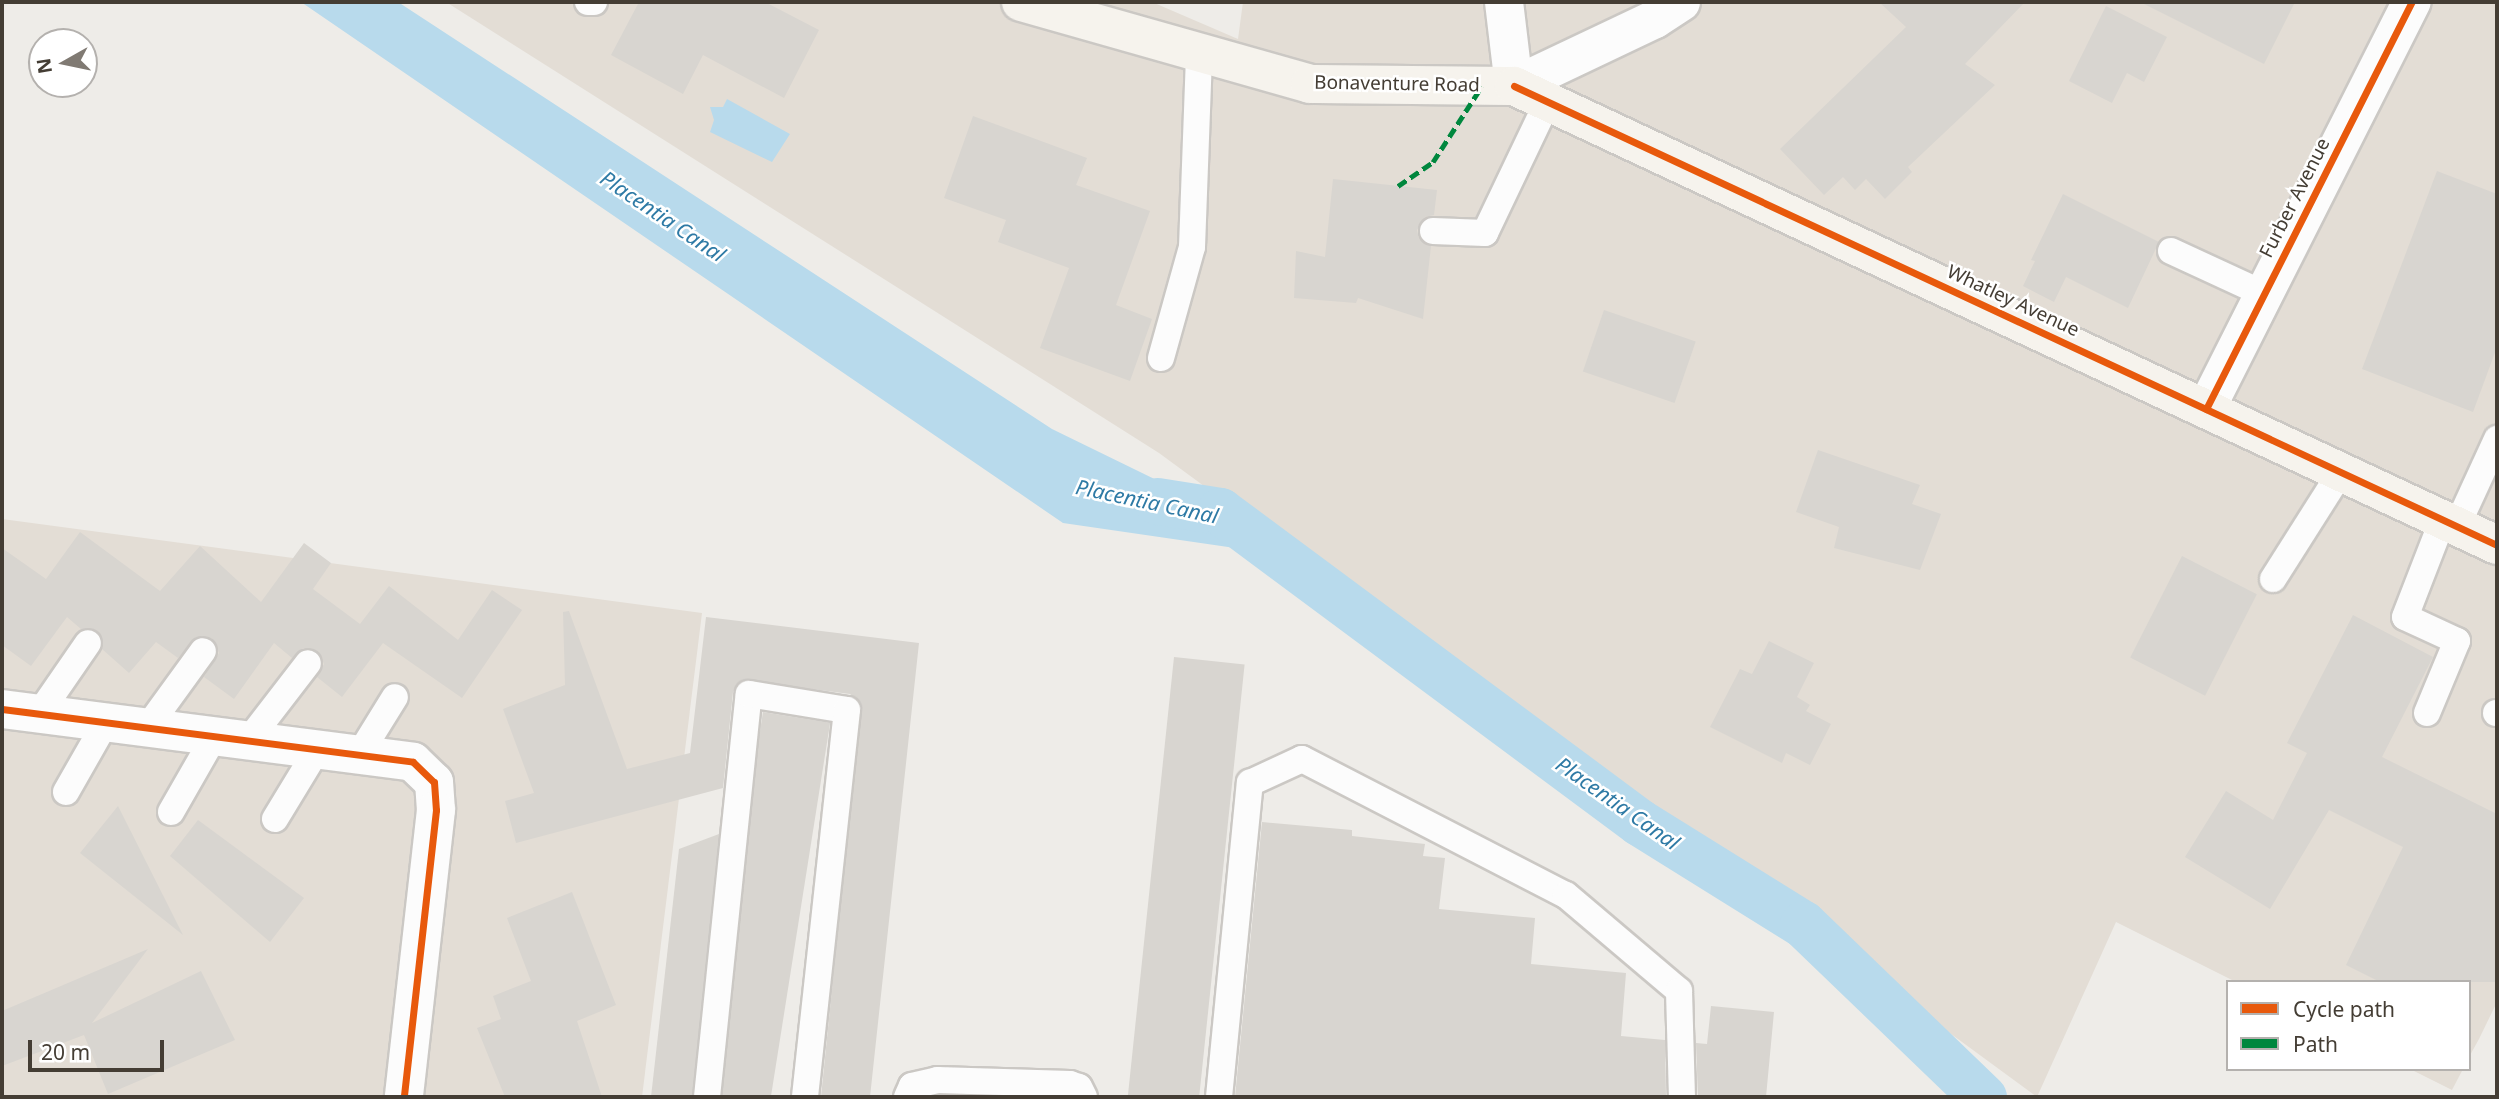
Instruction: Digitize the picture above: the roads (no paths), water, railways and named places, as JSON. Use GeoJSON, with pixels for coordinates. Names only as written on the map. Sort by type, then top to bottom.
{"type":"FeatureCollection","features":[{"type":"Feature","properties":{"kind":"street","name":"Bonaventure Road"},"geometry":{"type":"LineString","coordinates":[[1021,2],[1310,84],[1514,86],[1654,19],[1681,2]]}},
{"type":"Feature","properties":{"kind":"street"},"geometry":{"type":"LineString","coordinates":[[1504,2],[1514,86]]}},
{"type":"Feature","properties":{"kind":"street","name":"Furber Avenue"},"geometry":{"type":"LineString","coordinates":[[2206,409],[2412,2]]}},
{"type":"Feature","properties":{"kind":"street","name":"Whatley Avenue"},"geometry":{"type":"LineString","coordinates":[[1514,86],[2497,545]]}},
{"type":"Feature","properties":{"kind":"street"},"geometry":{"type":"LineString","coordinates":[[2,709],[413,762],[433,782],[436,810],[404,1097]]}},
{"type":"Feature","properties":{"kind":"lane"},"geometry":{"type":"LineString","coordinates":[[587,2],[594,2]]}},
{"type":"Feature","properties":{"kind":"lane"},"geometry":{"type":"LineString","coordinates":[[1161,358],[1192,247],[1199,53]]}},
{"type":"Feature","properties":{"kind":"lane"},"geometry":{"type":"LineString","coordinates":[[1433,231],[1485,233],[1548,102]]}},
{"type":"Feature","properties":{"kind":"lane"},"geometry":{"type":"LineString","coordinates":[[2171,251],[2264,294]]}},
{"type":"Feature","properties":{"kind":"lane"},"geometry":{"type":"LineString","coordinates":[[2427,713],[2456,641],[2405,617],[2450,523],[2497,439]]}},
{"type":"Feature","properties":{"kind":"lane"},"geometry":{"type":"LineString","coordinates":[[2273,579],[2341,472]]}},
{"type":"Feature","properties":{"kind":"lane"},"geometry":{"type":"LineString","coordinates":[[39,714],[88,643]]}},
{"type":"Feature","properties":{"kind":"lane"},"geometry":{"type":"LineString","coordinates":[[147,728],[203,651]]}},
{"type":"Feature","properties":{"kind":"lane"},"geometry":{"type":"LineString","coordinates":[[171,812],[231,739],[308,663]]}},
{"type":"Feature","properties":{"kind":"lane"},"geometry":{"type":"LineString","coordinates":[[707,1097],[749,694],[846,710],[805,1097]]}},
{"type":"Feature","properties":{"kind":"lane"},"geometry":{"type":"LineString","coordinates":[[359,755],[395,697]]}},
{"type":"Feature","properties":{"kind":"lane"},"geometry":{"type":"LineString","coordinates":[[66,792],[106,722]]}},
{"type":"Feature","properties":{"kind":"lane"},"geometry":{"type":"LineString","coordinates":[[275,819],[317,750]]}},
{"type":"Feature","properties":{"kind":"lane"},"geometry":{"type":"LineString","coordinates":[[1219,1097],[1250,783],[1302,759],[1566,895],[1679,991],[1682,1097]]}},
{"type":"Feature","properties":{"kind":"lane"},"geometry":{"type":"LineString","coordinates":[[907,1097],[912,1086],[937,1080],[1070,1084],[1079,1087],[1084,1097]]}},
{"type":"Feature","properties":{"kind":"water"},"geometry":{"type":"Polygon","coordinates":[[[301,2],[398,2],[1052,429],[1220,511],[1639,822],[1235,548],[1063,523],[301,2]]]}},
{"type":"Feature","properties":{"kind":"water"},"geometry":{"type":"Polygon","coordinates":[[[727,99],[790,134],[772,162],[710,132],[714,120],[710,107],[723,107],[727,99]]]}},
{"type":"Feature","properties":{"kind":"waterway","name":"Placentia Canal"},"geometry":{"type":"LineString","coordinates":[[1157,501],[1220,511],[1639,822],[1803,924],[1983,1097]]}}]}
